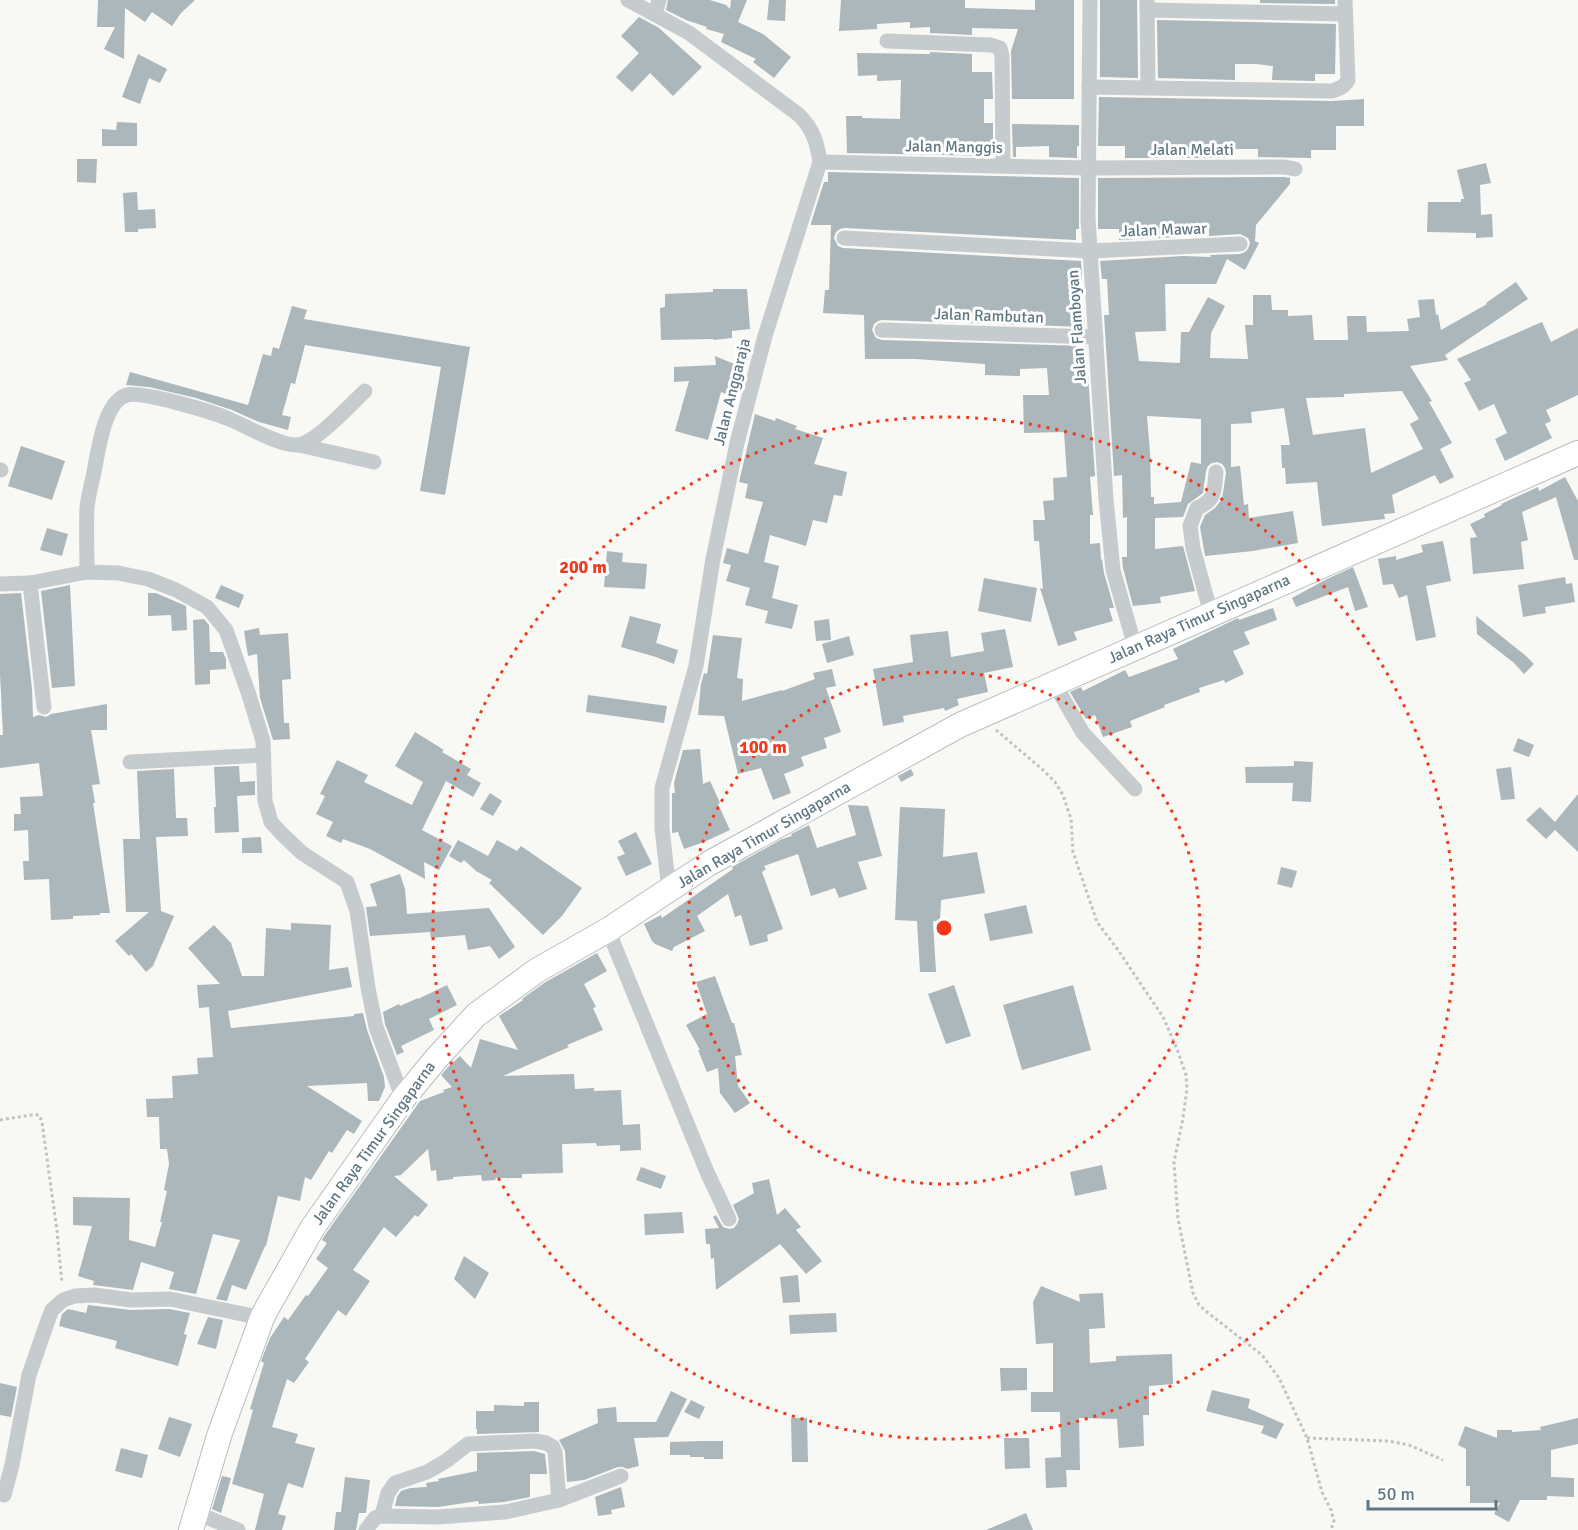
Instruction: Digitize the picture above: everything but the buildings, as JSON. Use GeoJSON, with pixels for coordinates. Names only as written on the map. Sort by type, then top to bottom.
{"type":"FeatureCollection","features":[{"type":"Feature","properties":{"kind":"main road","name":"Jalan Raya Timur Singaparna"},"geometry":{"type":"LineString","coordinates":[[194,1521],[220,1433],[262,1318],[313,1227],[403,1099],[477,1015],[536,971],[608,930],[708,864],[960,725],[1578,453]]}},
{"type":"Feature","properties":{"kind":"street","name":"Jalan Anggaraja"},"geometry":{"type":"LineString","coordinates":[[628,0],[657,7],[799,115],[813,132],[818,146],[819,162],[765,336],[737,443],[713,559],[696,666],[662,788],[662,828],[669,891]]}},
{"type":"Feature","properties":{"kind":"street","name":"Jalan Flamboyan"},"geometry":{"type":"LineString","coordinates":[[1090,0],[1089,251],[1106,499],[1113,570],[1135,647]]}},
{"type":"Feature","properties":{"kind":"street"},"geometry":{"type":"LineString","coordinates":[[1089,87],[1332,91],[1346,84],[1348,80],[1345,7],[1147,5],[1148,87]]}},
{"type":"Feature","properties":{"kind":"street"},"geometry":{"type":"LineString","coordinates":[[887,41],[991,45],[1000,48],[1003,166]]}},
{"type":"Feature","properties":{"kind":"street","name":"Jalan Manggis"},"geometry":{"type":"LineString","coordinates":[[819,162],[1088,168]]}},
{"type":"Feature","properties":{"kind":"street","name":"Jalan Melati"},"geometry":{"type":"LineString","coordinates":[[1088,168],[1285,167],[1294,169]]}},
{"type":"Feature","properties":{"kind":"street","name":"Jalan Mawar"},"geometry":{"type":"LineString","coordinates":[[844,238],[1089,251],[1240,244]]}},
{"type":"Feature","properties":{"kind":"street","name":"Jalan Rambutan"},"geometry":{"type":"LineString","coordinates":[[882,330],[1096,337]]}},
{"type":"Feature","properties":{"kind":"street"},"geometry":{"type":"LineString","coordinates":[[299,445],[320,434],[365,391]]}},
{"type":"Feature","properties":{"kind":"street"},"geometry":{"type":"LineString","coordinates":[[87,572],[87,507],[102,431],[115,404],[128,395],[151,396],[227,418],[281,442],[374,462]]}},
{"type":"Feature","properties":{"kind":"street"},"geometry":{"type":"LineString","coordinates":[[1211,614],[1192,548],[1190,526],[1197,508],[1208,503],[1214,494],[1216,472]]}},
{"type":"Feature","properties":{"kind":"street"},"geometry":{"type":"LineString","coordinates":[[0,584],[30,583],[87,572],[118,573],[147,579],[176,590],[207,608],[226,630],[263,741],[265,801],[272,822],[303,853],[347,882],[357,911],[376,1027],[403,1099]]}},
{"type":"Feature","properties":{"kind":"street"},"geometry":{"type":"LineString","coordinates":[[30,583],[44,706]]}},
{"type":"Feature","properties":{"kind":"street"},"geometry":{"type":"LineString","coordinates":[[1054,683],[1083,733],[1135,789]]}},
{"type":"Feature","properties":{"kind":"street"},"geometry":{"type":"LineString","coordinates":[[130,762],[264,755]]}},
{"type":"Feature","properties":{"kind":"street"},"geometry":{"type":"LineString","coordinates":[[608,930],[707,1172],[729,1219]]}},
{"type":"Feature","properties":{"kind":"street"},"geometry":{"type":"LineString","coordinates":[[4,1495],[29,1375],[52,1311],[63,1300],[75,1296],[94,1295],[131,1300],[170,1299],[262,1318]]}},
{"type":"Feature","properties":{"kind":"street"},"geometry":{"type":"LineString","coordinates":[[382,1515],[388,1492],[394,1483],[427,1472],[468,1444],[535,1441],[546,1443],[555,1452],[559,1500]]}},
{"type":"Feature","properties":{"kind":"street"},"geometry":{"type":"LineString","coordinates":[[366,1530],[375,1518],[382,1515],[438,1516],[505,1512],[559,1500],[621,1476]]}},
{"type":"Feature","properties":{"kind":"street"},"geometry":{"type":"LineString","coordinates":[[194,1521],[238,1530]]}},
{"type":"Feature","properties":{"kind":"path"},"geometry":{"type":"LineString","coordinates":[[980,716],[1055,782],[1063,795],[1071,819],[1073,852],[1097,921],[1163,1017],[1177,1049],[1186,1075],[1187,1089],[1174,1173],[1178,1220],[1193,1293],[1199,1305],[1262,1355],[1279,1378],[1307,1438],[1322,1492],[1334,1521],[1331,1530]]}},
{"type":"Feature","properties":{"kind":"path"},"geometry":{"type":"LineString","coordinates":[[0,1120],[32,1115],[39,1116],[42,1122],[57,1231],[63,1300]]}},
{"type":"Feature","properties":{"kind":"path"},"geometry":{"type":"LineString","coordinates":[[1307,1438],[1388,1441],[1409,1445],[1443,1460]]}}]}
